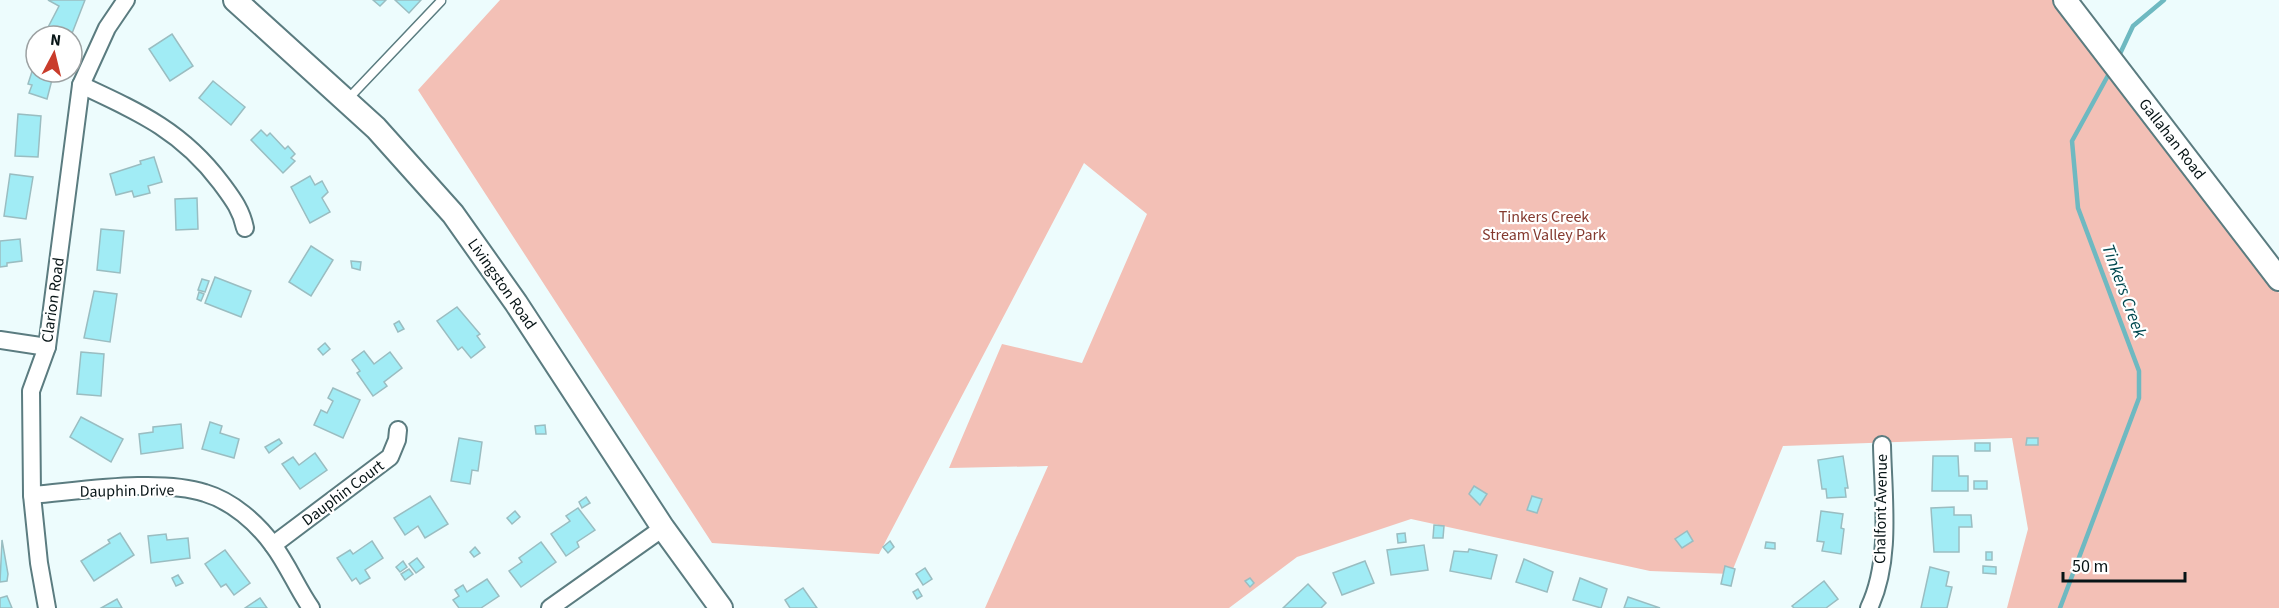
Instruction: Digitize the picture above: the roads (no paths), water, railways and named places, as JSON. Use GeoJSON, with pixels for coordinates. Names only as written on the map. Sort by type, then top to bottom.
{"type":"FeatureCollection","features":[{"type":"Feature","properties":{"kind":"main road","name":"Livingston Road"},"geometry":{"type":"LineString","coordinates":[[236,0],[346,100],[453,214],[516,303],[663,528],[721,608]]}},
{"type":"Feature","properties":{"kind":"main road","name":"Gallahan Road"},"geometry":{"type":"LineString","coordinates":[[2065,0],[2279,279]]}},
{"type":"Feature","properties":{"kind":"street","name":"Clarion Road"},"geometry":{"type":"LineString","coordinates":[[47,608],[39,563],[32,495],[31,391],[48,347],[81,86],[107,28],[126,0]]}},
{"type":"Feature","properties":{"kind":"street"},"geometry":{"type":"LineString","coordinates":[[81,86],[141,113],[183,140],[214,173],[235,201],[241,211],[245,228]]}},
{"type":"Feature","properties":{"kind":"street"},"geometry":{"type":"LineString","coordinates":[[0,340],[48,347]]}},
{"type":"Feature","properties":{"kind":"street","name":"Dauphin Court"},"geometry":{"type":"LineString","coordinates":[[273,545],[390,456],[397,440],[398,430]]}},
{"type":"Feature","properties":{"kind":"street","name":"Chalfont Avenue"},"geometry":{"type":"LineString","coordinates":[[1869,608],[1875,596],[1881,568],[1882,445]]}},
{"type":"Feature","properties":{"kind":"street","name":"Dauphin Drive"},"geometry":{"type":"LineString","coordinates":[[32,495],[154,487],[204,492],[239,511],[273,545],[310,608]]}},
{"type":"Feature","properties":{"kind":"street"},"geometry":{"type":"LineString","coordinates":[[550,608],[663,528]]}},
{"type":"Feature","properties":{"kind":"lane"},"geometry":{"type":"LineString","coordinates":[[346,100],[441,1]]}},
{"type":"Feature","properties":{"kind":"waterway","name":"Tinkers Creek"},"geometry":{"type":"LineString","coordinates":[[2118,58],[2133,26],[2164,0]]}},
{"type":"Feature","properties":{"kind":"waterway","name":"Tinkers Creek"},"geometry":{"type":"LineString","coordinates":[[2060,608],[2139,398],[2139,371],[2078,208],[2072,141],[2111,70]]}},
{"type":"Feature","properties":{"kind":"park label","name":"Tinkers Creek Stream Valley Park"},"geometry":{"type":"Point","coordinates":[1544,226]}}]}
